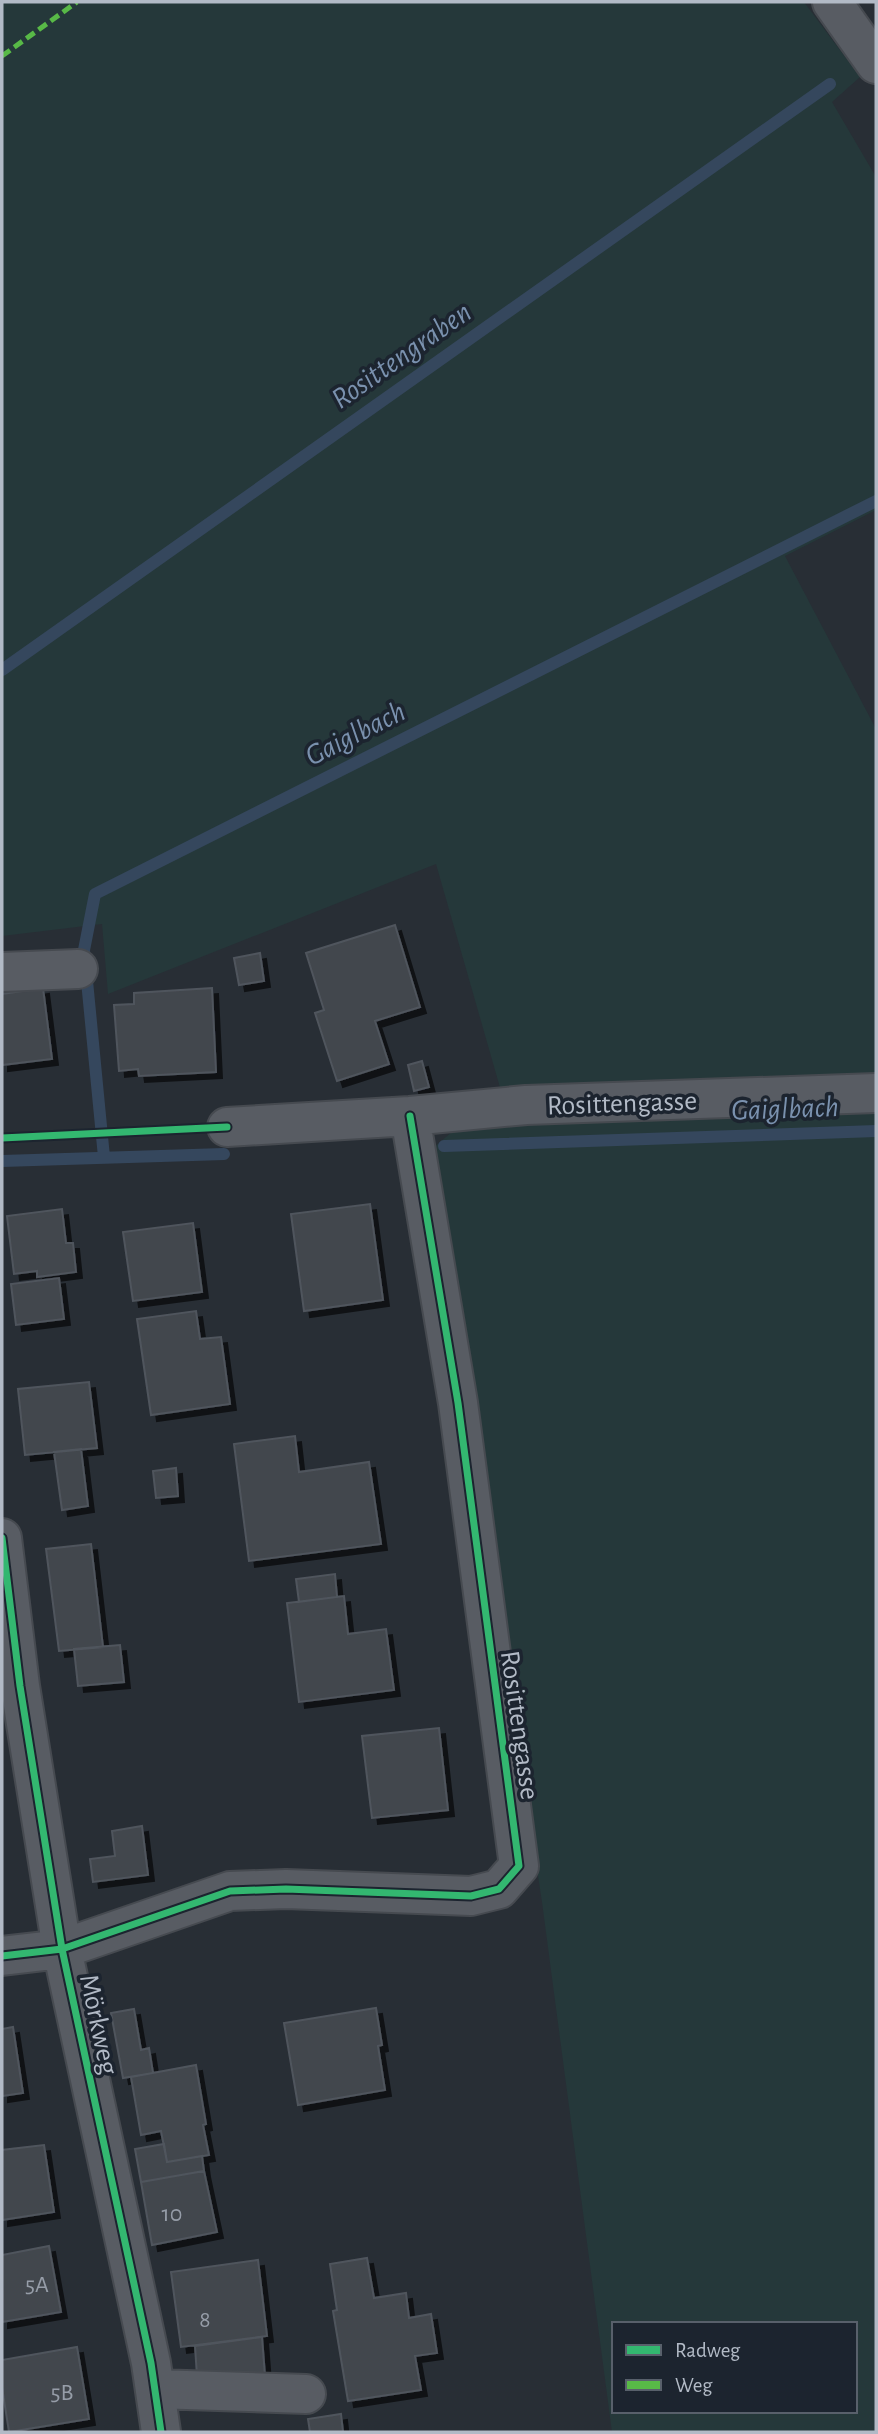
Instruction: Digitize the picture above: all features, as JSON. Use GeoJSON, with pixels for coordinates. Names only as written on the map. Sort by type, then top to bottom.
{"type":"FeatureCollection","features":[{"type":"Feature","properties":{"kind":"street"},"geometry":{"type":"LineString","coordinates":[[832,2],[876,64]]}},
{"type":"Feature","properties":{"kind":"street"},"geometry":{"type":"LineString","coordinates":[[2,972],[78,969]]}},
{"type":"Feature","properties":{"kind":"street","name":"Rosittengasse"},"geometry":{"type":"LineString","coordinates":[[227,1128],[526,1105],[876,1093]]}},
{"type":"Feature","properties":{"kind":"street","name":"Rosittengasse"},"geometry":{"type":"LineString","coordinates":[[2,1956],[62,1949],[230,1891],[286,1889],[471,1896],[499,1889],[519,1866],[458,1403],[410,1116]]}},
{"type":"Feature","properties":{"kind":"street","name":"Mörkweg"},"geometry":{"type":"LineString","coordinates":[[2,1538],[20,1686],[62,1949],[151,2364],[161,2432]]}},
{"type":"Feature","properties":{"kind":"street"},"geometry":{"type":"LineString","coordinates":[[155,2389],[306,2394]]}},
{"type":"Feature","properties":{"kind":"shaded area"},"geometry":{"type":"Polygon","coordinates":[[[2,2],[804,2],[860,77],[832,102],[876,177],[876,510],[785,556],[876,729],[876,2432],[612,2432],[542,1902],[428,1152],[501,1091],[436,864],[108,994],[102,924],[2,936],[2,2]]]}},
{"type":"Feature","properties":{"kind":"building"},"geometry":{"type":"Polygon","coordinates":[[[395,925],[420,1007],[375,1021],[389,1064],[337,1081],[315,1013],[324,1010],[306,953],[395,925]]]}},
{"type":"Feature","properties":{"kind":"building"},"geometry":{"type":"Polygon","coordinates":[[[260,953],[264,981],[239,985],[234,958],[260,953]]]}},
{"type":"Feature","properties":{"kind":"building"},"geometry":{"type":"Polygon","coordinates":[[[43,988],[52,1059],[2,1065],[2,994],[43,988]]]}},
{"type":"Feature","properties":{"kind":"building"},"geometry":{"type":"Polygon","coordinates":[[[212,988],[216,1072],[139,1076],[138,1069],[119,1071],[114,1005],[134,1004],[134,993],[212,988]]]}},
{"type":"Feature","properties":{"kind":"building"},"geometry":{"type":"Polygon","coordinates":[[[422,1061],[429,1087],[414,1091],[408,1065],[422,1061]]]}},
{"type":"Feature","properties":{"kind":"building"},"geometry":{"type":"Polygon","coordinates":[[[370,1204],[383,1300],[304,1311],[291,1214],[370,1204]]]}},
{"type":"Feature","properties":{"kind":"building"},"geometry":{"type":"Polygon","coordinates":[[[62,1209],[66,1243],[73,1243],[76,1272],[37,1277],[37,1271],[14,1274],[7,1216],[62,1209]]]}},
{"type":"Feature","properties":{"kind":"building"},"geometry":{"type":"Polygon","coordinates":[[[193,1223],[202,1292],[133,1301],[123,1232],[193,1223]]]}},
{"type":"Feature","properties":{"kind":"building"},"geometry":{"type":"Polygon","coordinates":[[[59,1278],[64,1319],[16,1325],[11,1284],[59,1278]]]}},
{"type":"Feature","properties":{"kind":"building"},"geometry":{"type":"Polygon","coordinates":[[[196,1311],[200,1339],[221,1337],[230,1404],[151,1415],[137,1319],[196,1311]]]}},
{"type":"Feature","properties":{"kind":"building"},"geometry":{"type":"Polygon","coordinates":[[[89,1382],[97,1448],[25,1455],[18,1389],[89,1382]]]}},
{"type":"Feature","properties":{"kind":"building"},"geometry":{"type":"Polygon","coordinates":[[[295,1436],[299,1472],[369,1462],[381,1544],[249,1561],[234,1444],[295,1436]]]}},
{"type":"Feature","properties":{"kind":"building"},"geometry":{"type":"Polygon","coordinates":[[[81,1449],[88,1506],[62,1510],[54,1452],[81,1449]]]}},
{"type":"Feature","properties":{"kind":"building"},"geometry":{"type":"Polygon","coordinates":[[[176,1468],[178,1496],[156,1498],[153,1471],[176,1468]]]}},
{"type":"Feature","properties":{"kind":"building"},"geometry":{"type":"Polygon","coordinates":[[[91,1544],[103,1647],[59,1651],[46,1549],[91,1544]]]}},
{"type":"Feature","properties":{"kind":"building"},"geometry":{"type":"Polygon","coordinates":[[[335,1574],[337,1597],[299,1602],[296,1579],[335,1574]]]}},
{"type":"Feature","properties":{"kind":"building"},"geometry":{"type":"Polygon","coordinates":[[[344,1596],[348,1634],[386,1629],[394,1690],[299,1702],[287,1603],[344,1596]]]}},
{"type":"Feature","properties":{"kind":"building"},"geometry":{"type":"Polygon","coordinates":[[[120,1645],[124,1682],[78,1686],[74,1649],[120,1645]]]}},
{"type":"Feature","properties":{"kind":"building"},"geometry":{"type":"Polygon","coordinates":[[[439,1728],[448,1810],[372,1818],[362,1736],[439,1728]]]}},
{"type":"Feature","properties":{"kind":"building"},"geometry":{"type":"Polygon","coordinates":[[[142,1826],[148,1875],[93,1882],[90,1859],[115,1856],[112,1831],[142,1826]]]}},
{"type":"Feature","properties":{"kind":"building"},"geometry":{"type":"Polygon","coordinates":[[[376,2008],[382,2045],[378,2046],[385,2090],[298,2105],[284,2023],[376,2008]]]}},
{"type":"Feature","properties":{"kind":"building"},"geometry":{"type":"Polygon","coordinates":[[[134,2009],[141,2050],[149,2048],[153,2073],[123,2078],[111,2013],[134,2009]]]}},
{"type":"Feature","properties":{"kind":"building"},"geometry":{"type":"Polygon","coordinates":[[[13,2027],[23,2093],[2,2096],[2,2029],[13,2027]]]}},
{"type":"Feature","properties":{"kind":"building"},"geometry":{"type":"Polygon","coordinates":[[[196,2065],[209,2155],[167,2162],[161,2131],[141,2135],[131,2077],[196,2065]]]}},
{"type":"Feature","properties":{"kind":"building"},"geometry":{"type":"Polygon","coordinates":[[[164,2144],[167,2162],[202,2156],[204,2171],[141,2182],[135,2149],[164,2144]]]}},
{"type":"Feature","properties":{"kind":"building"},"geometry":{"type":"Polygon","coordinates":[[[44,2145],[54,2212],[2,2220],[2,2150],[44,2145]]]}},
{"type":"Feature","properties":{"kind":"building"},"geometry":{"type":"Polygon","coordinates":[[[204,2171],[217,2232],[152,2245],[141,2182],[204,2171]]]}},
{"type":"Feature","properties":{"kind":"building"},"geometry":{"type":"Polygon","coordinates":[[[49,2246],[61,2312],[2,2322],[2,2255],[49,2246]]]}},
{"type":"Feature","properties":{"kind":"building"},"geometry":{"type":"Polygon","coordinates":[[[367,2258],[374,2298],[406,2293],[409,2318],[431,2314],[437,2353],[415,2356],[421,2390],[348,2401],[333,2311],[337,2310],[330,2264],[367,2258]]]}},
{"type":"Feature","properties":{"kind":"building"},"geometry":{"type":"Polygon","coordinates":[[[258,2260],[267,2336],[181,2347],[171,2272],[258,2260]]]}},
{"type":"Feature","properties":{"kind":"building"},"geometry":{"type":"Polygon","coordinates":[[[262,2337],[265,2376],[197,2376],[195,2346],[262,2337]]]}},
{"type":"Feature","properties":{"kind":"building"},"geometry":{"type":"Polygon","coordinates":[[[77,2347],[89,2419],[9,2432],[2,2387],[2,2360],[77,2347]]]}},
{"type":"Feature","properties":{"kind":"building"},"geometry":{"type":"Polygon","coordinates":[[[341,2414],[343,2432],[310,2432],[308,2419],[341,2414]]]}},
{"type":"Feature","properties":{"kind":"waterway","name":"Rosittengraben"},"geometry":{"type":"LineString","coordinates":[[2,670],[830,84]]}},
{"type":"Feature","properties":{"kind":"waterway","name":"Gaiglbach"},"geometry":{"type":"LineString","coordinates":[[104,1157],[84,950],[95,894],[876,501]]}},
{"type":"Feature","properties":{"kind":"waterway","name":"Gaiglbach"},"geometry":{"type":"LineString","coordinates":[[444,1146],[876,1131]]}},
{"type":"Feature","properties":{"kind":"waterway","name":"Gaiglbach"},"geometry":{"type":"LineString","coordinates":[[2,1161],[224,1154]]}},
{"type":"Feature","properties":{"kind":"marked path"},"geometry":{"type":"LineString","coordinates":[[2,56],[77,2]]}},
{"type":"Feature","properties":{"kind":"cycle path"},"geometry":{"type":"LineString","coordinates":[[2,1956],[62,1949],[230,1891],[286,1889],[471,1896],[499,1889],[519,1866],[458,1403],[410,1116]]}},
{"type":"Feature","properties":{"kind":"cycle path"},"geometry":{"type":"LineString","coordinates":[[2,1138],[227,1127]]}},
{"type":"Feature","properties":{"kind":"cycle path"},"geometry":{"type":"LineString","coordinates":[[2,1538],[20,1686],[62,1949],[151,2363],[161,2432]]}}]}
